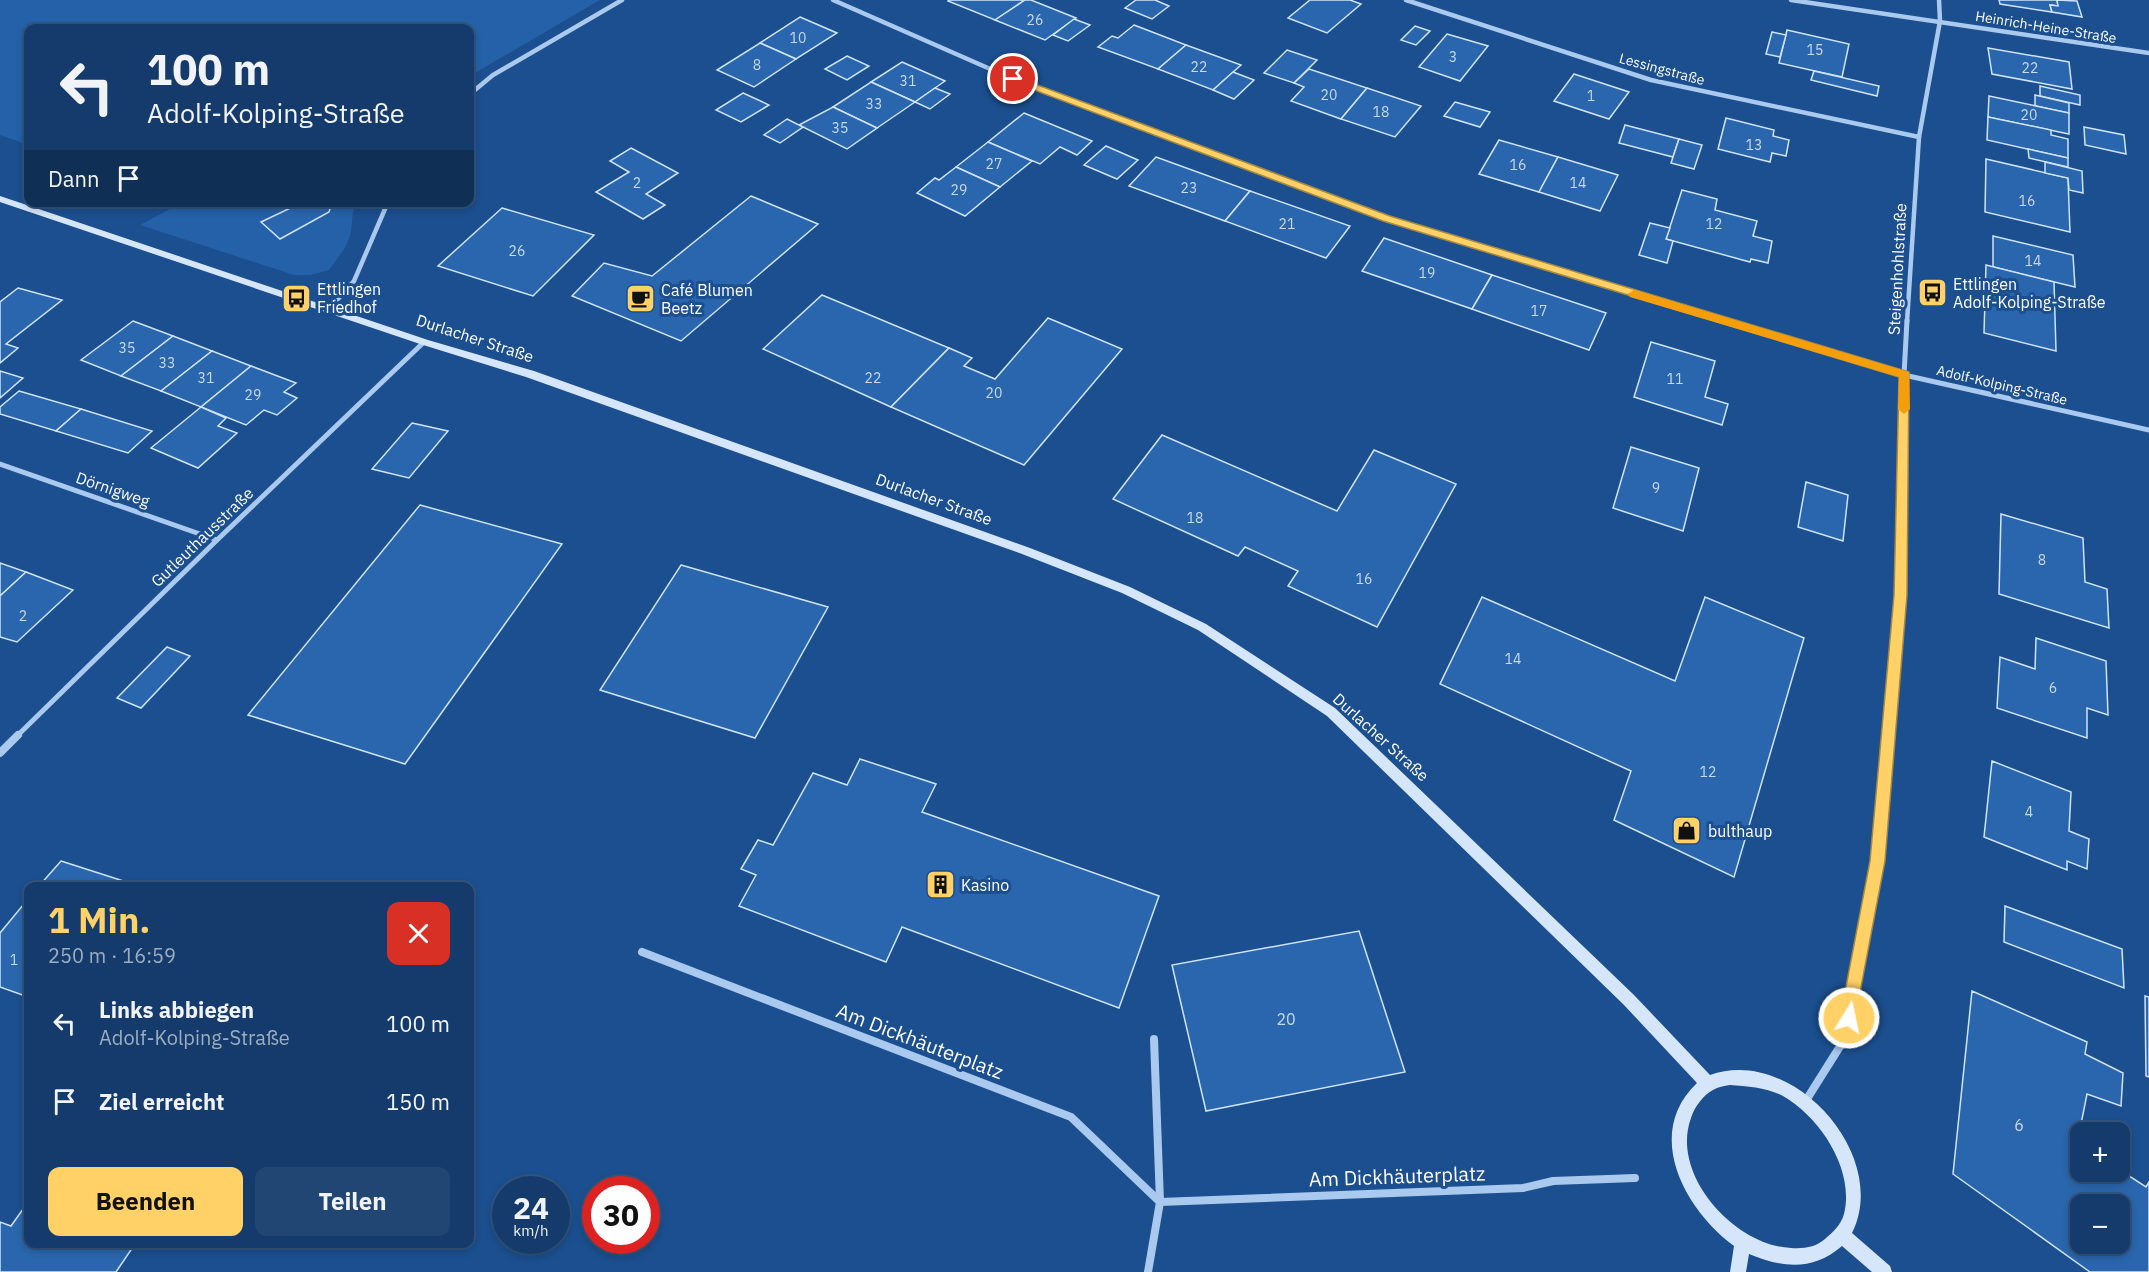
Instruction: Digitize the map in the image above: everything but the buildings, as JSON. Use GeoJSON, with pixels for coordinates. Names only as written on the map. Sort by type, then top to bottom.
{"type":"FeatureCollection","features":[{"type":"Feature","properties":{"kind":"main road","name":"Durlacher Straße"},"geometry":{"type":"LineString","coordinates":[[0,200],[424,342],[530,374],[1026,551],[1126,590],[1202,627],[1331,712],[1629,999],[1708,1084]]}},
{"type":"Feature","properties":{"kind":"main road"},"geometry":{"type":"LineString","coordinates":[[1730,1077],[1754,1078],[1780,1086],[1805,1102],[1828,1126],[1845,1154],[1853,1184],[1853,1212],[1843,1236],[1824,1251],[1799,1257],[1771,1254],[1743,1242],[1718,1222],[1698,1198],[1685,1171],[1679,1144],[1682,1119],[1692,1099],[1708,1084],[1730,1077]]}},
{"type":"Feature","properties":{"kind":"main road"},"geometry":{"type":"LineString","coordinates":[[1843,1236],[1884,1272]]}},
{"type":"Feature","properties":{"kind":"main road"},"geometry":{"type":"LineString","coordinates":[[1738,1272],[1743,1242]]}},
{"type":"Feature","properties":{"kind":"street"},"geometry":{"type":"LineString","coordinates":[[474,91],[493,75],[622,0]]}},
{"type":"Feature","properties":{"kind":"street","name":"Adolf-Kolping-Straße"},"geometry":{"type":"LineString","coordinates":[[833,0],[1013,79],[1386,219],[1905,375],[2149,430]]}},
{"type":"Feature","properties":{"kind":"street","name":"Lessingstraße"},"geometry":{"type":"LineString","coordinates":[[1406,0],[1651,80],[1919,137]]}},
{"type":"Feature","properties":{"kind":"street","name":"Heinrich-Heine-Straße"},"geometry":{"type":"LineString","coordinates":[[1791,0],[2149,53]]}},
{"type":"Feature","properties":{"kind":"street","name":"Steigenhohlstraße"},"geometry":{"type":"LineString","coordinates":[[1805,1102],[1845,1040],[1877,861],[1900,595],[1905,375],[1919,137],[1940,21],[1939,0]]}},
{"type":"Feature","properties":{"kind":"street"},"geometry":{"type":"LineString","coordinates":[[329,309],[354,281],[386,207]]}},
{"type":"Feature","properties":{"kind":"street","name":"Gutleuthausstraße"},"geometry":{"type":"LineString","coordinates":[[0,753],[217,540],[424,342]]}},
{"type":"Feature","properties":{"kind":"street","name":"Dörnigweg"},"geometry":{"type":"LineString","coordinates":[[0,464],[217,540]]}},
{"type":"Feature","properties":{"kind":"street","name":"Am Dickhäuterplatz"},"geometry":{"type":"LineString","coordinates":[[642,952],[1071,1116],[1160,1202],[1523,1188],[1553,1181],[1635,1178]]}},
{"type":"Feature","properties":{"kind":"street"},"geometry":{"type":"LineString","coordinates":[[1148,1272],[1160,1202],[1154,1039]]}},
{"type":"Feature","properties":{"kind":"shaded area"},"geometry":{"type":"Polygon","coordinates":[[[0,0],[600,0],[474,74],[474,24],[24,24],[24,144],[0,135],[0,0]]]}},
{"type":"Feature","properties":{"kind":"shaded area"},"geometry":{"type":"Polygon","coordinates":[[[174,207],[355,207],[351,231],[342,252],[329,270],[311,275],[294,275],[140,225],[174,207]]]}},
{"type":"Feature","properties":{"kind":"slow traffic"},"geometry":{"type":"LineString","coordinates":[[1634,294],[1905,375],[1904,409]]}},
{"type":"Feature","properties":{"kind":"place","name":"Ettlingen Adolf-Kolping-Straße"},"geometry":{"type":"Point","coordinates":[1932,293]}},
{"type":"Feature","properties":{"kind":"place","name":"Ettlingen Friedhof"},"geometry":{"type":"Point","coordinates":[296,298]}},
{"type":"Feature","properties":{"kind":"place","name":"Café Blumen Beetz"},"geometry":{"type":"Point","coordinates":[640,299]}},
{"type":"Feature","properties":{"kind":"place","name":"bulthaup"},"geometry":{"type":"Point","coordinates":[1687,831]}},
{"type":"Feature","properties":{"kind":"place","name":"Kasino"},"geometry":{"type":"Point","coordinates":[940,885]}},
{"type":"Feature","properties":{"kind":"route"},"geometry":{"type":"LineString","coordinates":[[1013,79],[1386,219],[1905,375],[1900,595],[1877,861],[1849,1018]]}}]}
